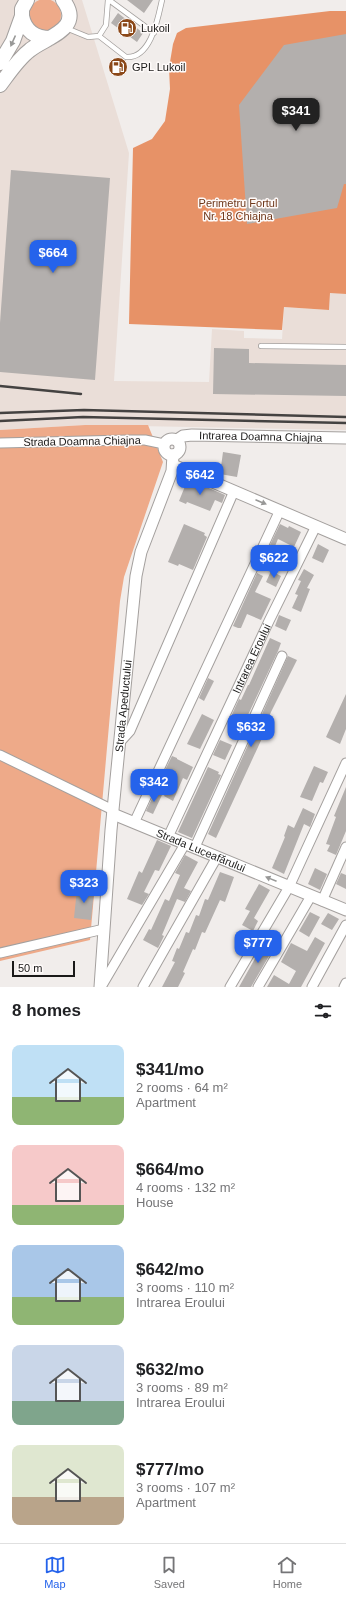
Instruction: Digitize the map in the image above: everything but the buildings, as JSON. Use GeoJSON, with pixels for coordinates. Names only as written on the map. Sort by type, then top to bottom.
{"type":"FeatureCollection","features":[{"type":"Feature","properties":{"kind":"main road"},"geometry":{"type":"LineString","coordinates":[[27,0],[22,9],[22,16],[28,31],[34,36],[50,38]]}},
{"type":"Feature","properties":{"kind":"main road"},"geometry":{"type":"LineString","coordinates":[[0,85],[29,50],[61,32],[65,28],[68,19],[68,3]]}},
{"type":"Feature","properties":{"kind":"main road"},"geometry":{"type":"LineString","coordinates":[[0,63],[14,41],[22,16]]}},
{"type":"Feature","properties":{"kind":"street","name":"Intrarea Doamna Chiajna"},"geometry":{"type":"LineString","coordinates":[[164,444],[170,438],[177,440],[183,436],[192,435],[346,438]]}},
{"type":"Feature","properties":{"kind":"street","name":"Strada Doamna Chiajna"},"geometry":{"type":"LineString","coordinates":[[0,443],[145,440],[164,444]]}},
{"type":"Feature","properties":{"kind":"street","name":"Strada Apeductului"},"geometry":{"type":"LineString","coordinates":[[101,987],[113,812],[138,563],[173,460],[179,450],[180,445],[177,440]]}},
{"type":"Feature","properties":{"kind":"street"},"geometry":{"type":"LineString","coordinates":[[164,444],[164,451],[173,460],[234,491],[346,539]]}},
{"type":"Feature","properties":{"kind":"street"},"geometry":{"type":"LineString","coordinates":[[120,742],[130,731],[234,491]]}},
{"type":"Feature","properties":{"kind":"street"},"geometry":{"type":"LineString","coordinates":[[134,823],[280,510]]}},
{"type":"Feature","properties":{"kind":"street","name":"Intrarea Eroului"},"geometry":{"type":"LineString","coordinates":[[168,837],[269,621],[316,526]]}},
{"type":"Feature","properties":{"kind":"street"},"geometry":{"type":"LineString","coordinates":[[101,987],[190,845],[282,656]]}},
{"type":"Feature","properties":{"kind":"street","name":"Strada Luceafărului"},"geometry":{"type":"LineString","coordinates":[[0,755],[134,823],[346,910]]}},
{"type":"Feature","properties":{"kind":"street"},"geometry":{"type":"LineString","coordinates":[[230,987],[289,887],[346,763]]}},
{"type":"Feature","properties":{"kind":"street"},"geometry":{"type":"LineString","coordinates":[[322,901],[346,847]]}},
{"type":"Feature","properties":{"kind":"street"},"geometry":{"type":"LineString","coordinates":[[143,987],[217,857]]}},
{"type":"Feature","properties":{"kind":"street"},"geometry":{"type":"LineString","coordinates":[[258,987],[311,896]]}},
{"type":"Feature","properties":{"kind":"street"},"geometry":{"type":"LineString","coordinates":[[312,987],[346,925]]}},
{"type":"Feature","properties":{"kind":"street"},"geometry":{"type":"LineString","coordinates":[[0,953],[104,929]]}},
{"type":"Feature","properties":{"kind":"street"},"geometry":{"type":"LineString","coordinates":[[344,987],[346,983]]}},
{"type":"Feature","properties":{"kind":"lane"},"geometry":{"type":"LineString","coordinates":[[108,0],[154,33]]}},
{"type":"Feature","properties":{"kind":"lane"},"geometry":{"type":"LineString","coordinates":[[99,36],[106,25],[108,0]]}},
{"type":"Feature","properties":{"kind":"lane"},"geometry":{"type":"LineString","coordinates":[[65,28],[88,37],[99,36],[126,57],[129,57],[141,52],[154,33],[162,0]]}},
{"type":"Feature","properties":{"kind":"lane"},"geometry":{"type":"LineString","coordinates":[[261,346],[346,347]]}},
{"type":"Feature","properties":{"kind":"shaded area"},"geometry":{"type":"Polygon","coordinates":[[[42,-1],[48,-1],[58,6],[61,15],[60,21],[54,28],[48,31],[42,31],[32,24],[29,18],[29,12],[36,2],[42,-1]]]}},
{"type":"Feature","properties":{"kind":"shaded area"},"geometry":{"type":"Polygon","coordinates":[[[0,0],[82,0],[129,153],[114,381],[209,382],[212,329],[244,331],[244,338],[282,339],[284,307],[329,310],[330,292],[346,294],[346,430],[85,425],[0,430],[0,0]]]}},
{"type":"Feature","properties":{"kind":"shaded area"},"geometry":{"type":"Polygon","coordinates":[[[85,425],[148,425],[163,462],[124,577],[120,601],[90,940],[0,961],[0,430],[85,425]]]}},
{"type":"Feature","properties":{"kind":"green space","name":"Perimetru Fortul Nr. 18 Chiajna"},"geometry":{"type":"Polygon","coordinates":[[[330,11],[346,11],[346,294],[330,293],[329,310],[284,307],[282,330],[129,324],[133,148],[152,139],[165,121],[170,89],[169,68],[173,44],[177,33],[186,28],[330,11]]]}},
{"type":"Feature","properties":{"kind":"railway"},"geometry":{"type":"LineString","coordinates":[[0,386],[81,394]]}},
{"type":"Feature","properties":{"kind":"railway"},"geometry":{"type":"LineString","coordinates":[[0,413],[84,410],[346,417]]}},
{"type":"Feature","properties":{"kind":"railway"},"geometry":{"type":"LineString","coordinates":[[0,421],[83,417],[346,423]]}},
{"type":"Feature","properties":{"kind":"place","name":"Lukoil"},"geometry":{"type":"Point","coordinates":[127,28]}},
{"type":"Feature","properties":{"kind":"place","name":"GPL Lukoil"},"geometry":{"type":"Point","coordinates":[118,67]}}]}
